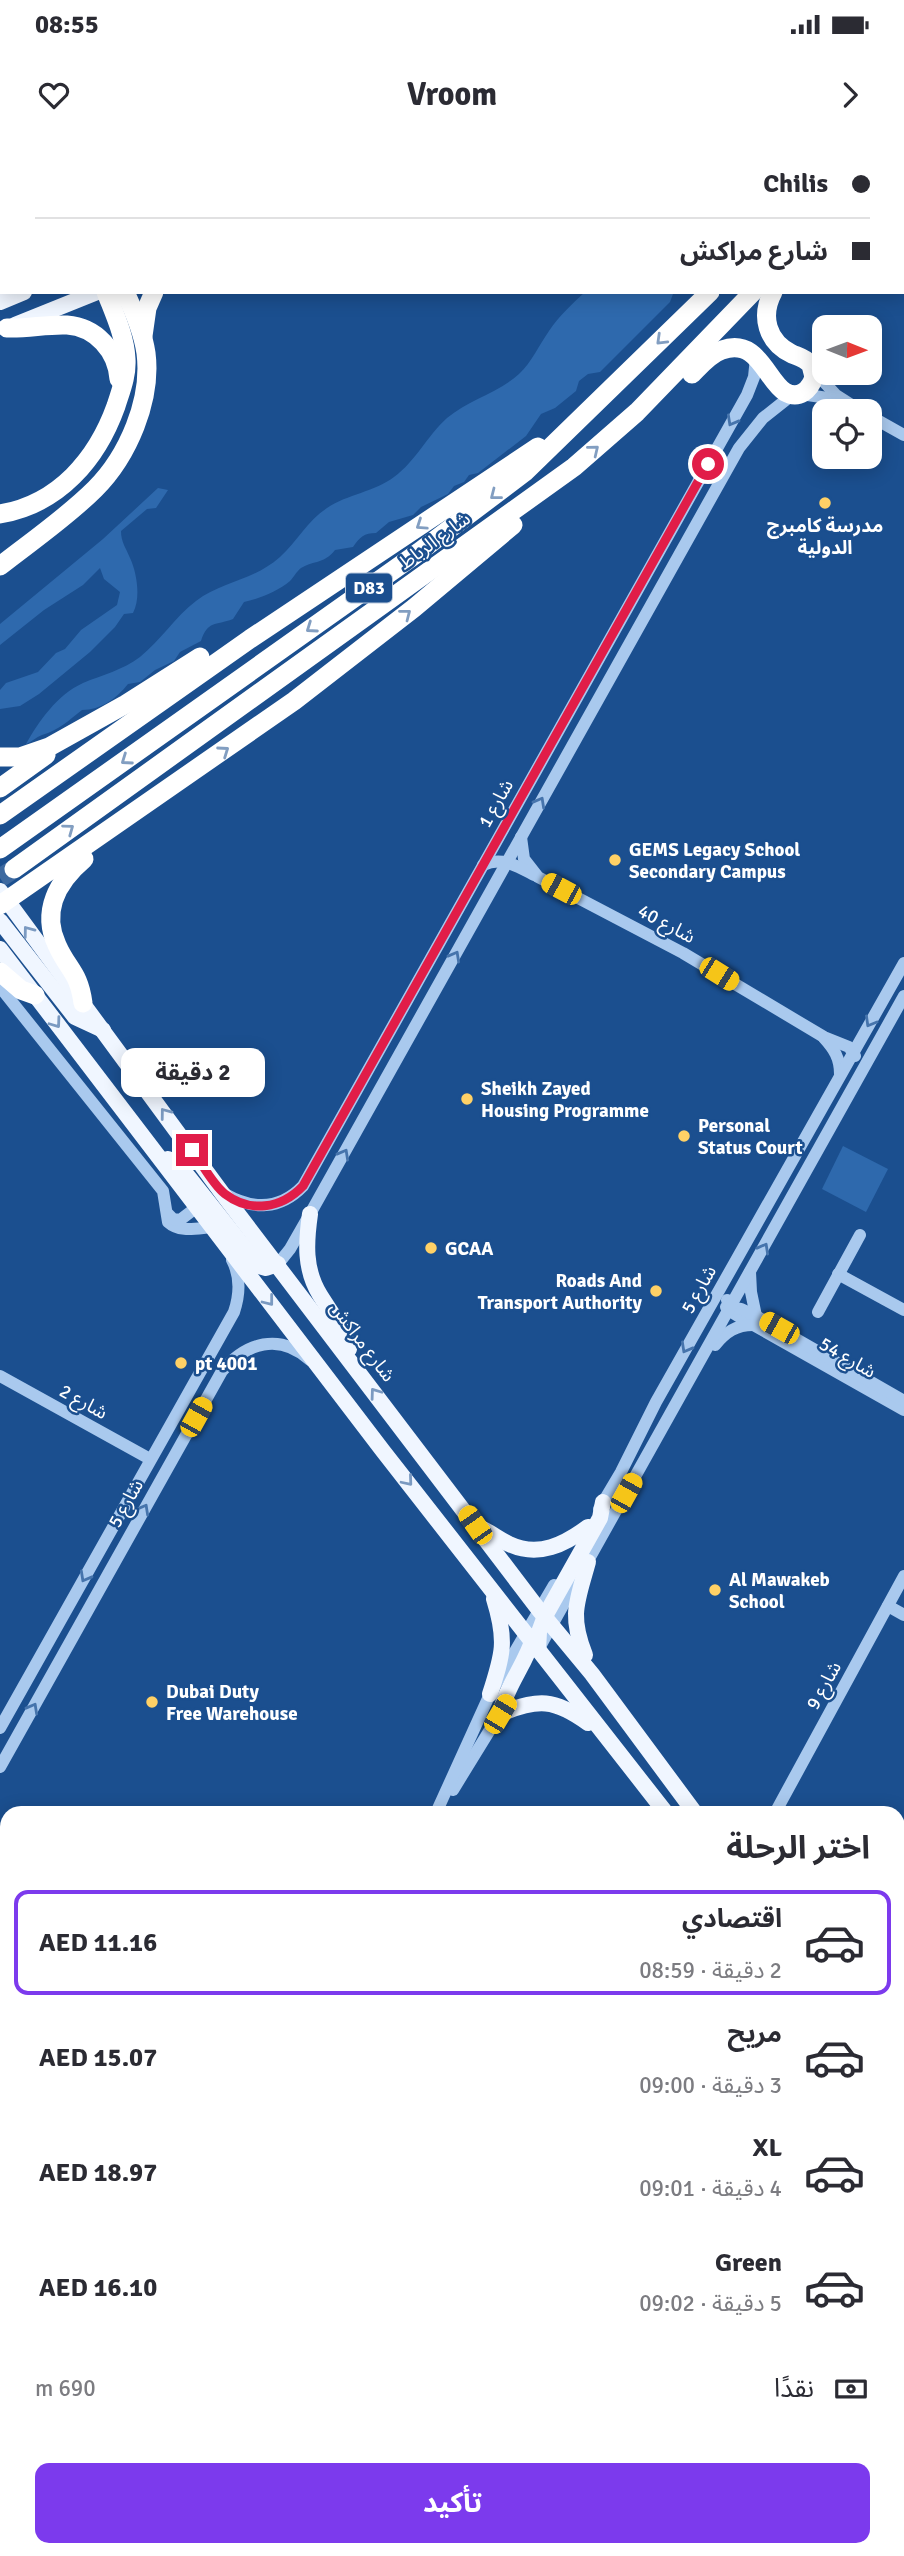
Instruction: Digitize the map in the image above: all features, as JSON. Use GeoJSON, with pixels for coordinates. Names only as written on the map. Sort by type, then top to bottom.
{"type":"FeatureCollection","features":[{"type":"Feature","properties":{"kind":"highway"},"geometry":{"type":"LineString","coordinates":[[0,514],[41,500],[72,478],[106,432],[124,383],[127,359],[107,294]]}},
{"type":"Feature","properties":{"kind":"highway"},"geometry":{"type":"LineString","coordinates":[[0,566],[97,487],[120,457],[136,423],[147,368],[143,337],[126,294]]}},
{"type":"Feature","properties":{"kind":"highway"},"geometry":{"type":"LineString","coordinates":[[143,337],[147,307],[153,294]]}},
{"type":"Feature","properties":{"kind":"highway","name":"شارع الرباط"},"geometry":{"type":"LineString","coordinates":[[0,849],[462,521],[525,472],[708,294]]}},
{"type":"Feature","properties":{"kind":"highway","name":"شارع الرباط"},"geometry":{"type":"LineString","coordinates":[[14,869],[541,492],[606,440],[666,383],[751,294]]}},
{"type":"Feature","properties":{"kind":"highway"},"geometry":{"type":"LineString","coordinates":[[773,294],[766,316],[770,334],[783,349],[807,360],[812,368]]}},
{"type":"Feature","properties":{"kind":"highway"},"geometry":{"type":"LineString","coordinates":[[3,329],[68,325],[93,334],[110,350],[116,361],[119,372],[119,398]]}},
{"type":"Feature","properties":{"kind":"highway"},"geometry":{"type":"LineString","coordinates":[[666,383],[685,379],[721,350],[740,349],[756,358],[784,392],[796,394],[812,385]]}},
{"type":"Feature","properties":{"kind":"highway"},"geometry":{"type":"LineString","coordinates":[[0,815],[250,639],[580,419]]}},
{"type":"Feature","properties":{"kind":"highway"},"geometry":{"type":"LineString","coordinates":[[2,899],[229,747],[361,650],[496,541],[526,512],[541,492]]}},
{"type":"Feature","properties":{"kind":"highway"},"geometry":{"type":"LineString","coordinates":[[0,788],[72,736],[212,650],[236,640],[250,639]]}},
{"type":"Feature","properties":{"kind":"highway"},"geometry":{"type":"LineString","coordinates":[[0,757],[35,754],[72,736]]}},
{"type":"Feature","properties":{"kind":"highway"},"geometry":{"type":"LineString","coordinates":[[83,1003],[79,981],[53,935],[51,908],[61,882],[92,852],[109,829]]}},
{"type":"Feature","properties":{"kind":"highway"},"geometry":{"type":"LineString","coordinates":[[0,972],[21,990],[35,995]]}},
{"type":"Feature","properties":{"kind":"main road"},"geometry":{"type":"LineString","coordinates":[[0,302],[19,294]]}},
{"type":"Feature","properties":{"kind":"main road"},"geometry":{"type":"LineString","coordinates":[[3,329],[92,294]]}},
{"type":"Feature","properties":{"kind":"main road","name":"شارع مراكش"},"geometry":{"type":"LineString","coordinates":[[2,899],[475,1525],[604,1734],[661,1806]]}},
{"type":"Feature","properties":{"kind":"main road"},"geometry":{"type":"LineString","coordinates":[[0,921],[75,1017],[103,1030]]}},
{"type":"Feature","properties":{"kind":"main road","name":"شارع مراكش"},"geometry":{"type":"LineString","coordinates":[[0,949],[491,1587],[592,1674],[690,1806]]}},
{"type":"Feature","properties":{"kind":"main road"},"geometry":{"type":"LineString","coordinates":[[153,1151],[186,1174],[259,1266],[266,1268],[278,1264]]}},
{"type":"Feature","properties":{"kind":"main road"},"geometry":{"type":"LineString","coordinates":[[310,1214],[307,1246],[309,1269],[318,1293],[345,1334],[350,1358]]}},
{"type":"Feature","properties":{"kind":"main road"},"geometry":{"type":"LineString","coordinates":[[500,1714],[505,1696],[539,1629],[600,1518],[603,1502]]}},
{"type":"Feature","properties":{"kind":"main road"},"geometry":{"type":"LineString","coordinates":[[475,1525],[510,1544],[538,1549],[558,1546],[588,1527]]}},
{"type":"Feature","properties":{"kind":"main road"},"geometry":{"type":"LineString","coordinates":[[460,1547],[484,1562],[608,1710],[632,1727]]}},
{"type":"Feature","properties":{"kind":"main road"},"geometry":{"type":"LineString","coordinates":[[588,1562],[576,1605],[575,1623],[578,1640],[592,1674]]}},
{"type":"Feature","properties":{"kind":"main road"},"geometry":{"type":"LineString","coordinates":[[490,1694],[500,1663],[503,1639],[491,1587]]}},
{"type":"Feature","properties":{"kind":"main road"},"geometry":{"type":"LineString","coordinates":[[500,1714],[534,1702],[556,1704],[568,1709],[604,1734]]}},
{"type":"Feature","properties":{"kind":"street","name":"شارع 1"},"geometry":{"type":"LineString","coordinates":[[222,1192],[248,1205],[261,1207],[285,1201],[303,1186],[751,386],[756,358]]}},
{"type":"Feature","properties":{"kind":"street"},"geometry":{"type":"LineString","coordinates":[[828,385],[841,399]]}},
{"type":"Feature","properties":{"kind":"street"},"geometry":{"type":"LineString","coordinates":[[796,394],[834,399]]}},
{"type":"Feature","properties":{"kind":"street","name":"شارع 1"},"geometry":{"type":"LineString","coordinates":[[278,1264],[310,1214],[739,448],[763,418],[796,394]]}},
{"type":"Feature","properties":{"kind":"street"},"geometry":{"type":"LineString","coordinates":[[882,423],[904,435]]}},
{"type":"Feature","properties":{"kind":"street"},"geometry":{"type":"LineString","coordinates":[[654,597],[665,564],[702,497],[695,487]]}},
{"type":"Feature","properties":{"kind":"street"},"geometry":{"type":"LineString","coordinates":[[521,836],[524,859],[529,869],[538,877]]}},
{"type":"Feature","properties":{"kind":"street"},"geometry":{"type":"LineString","coordinates":[[483,865],[491,861],[507,862]]}},
{"type":"Feature","properties":{"kind":"street","name":"شارع 40"},"geometry":{"type":"LineString","coordinates":[[507,862],[683,953],[824,1037],[840,1042],[853,1051]]}},
{"type":"Feature","properties":{"kind":"street","name":"شارع 5"},"geometry":{"type":"LineString","coordinates":[[539,1629],[588,1527],[904,963]]}},
{"type":"Feature","properties":{"kind":"street"},"geometry":{"type":"LineString","coordinates":[[0,987],[163,1191],[165,1218],[175,1228],[216,1231]]}},
{"type":"Feature","properties":{"kind":"street","name":"شارع 5"},"geometry":{"type":"LineString","coordinates":[[539,1629],[588,1562],[904,996]]}},
{"type":"Feature","properties":{"kind":"street"},"geometry":{"type":"LineString","coordinates":[[824,1037],[836,1053],[840,1076]]}},
{"type":"Feature","properties":{"kind":"street"},"geometry":{"type":"LineString","coordinates":[[808,1167],[812,1150],[852,1077],[856,1059],[853,1051]]}},
{"type":"Feature","properties":{"kind":"street"},"geometry":{"type":"LineString","coordinates":[[708,1310],[713,1307],[729,1307],[728,1290],[786,1174]]}},
{"type":"Feature","properties":{"kind":"street"},"geometry":{"type":"LineString","coordinates":[[165,1209],[170,1217],[180,1220],[197,1207]]}},
{"type":"Feature","properties":{"kind":"street","name":"شارع 5"},"geometry":{"type":"LineString","coordinates":[[0,1728],[234,1312],[239,1291],[237,1270],[216,1231]]}},
{"type":"Feature","properties":{"kind":"street"},"geometry":{"type":"LineString","coordinates":[[818,1312],[860,1235]]}},
{"type":"Feature","properties":{"kind":"street"},"geometry":{"type":"LineString","coordinates":[[704,1353],[728,1331],[755,1320],[750,1272]]}},
{"type":"Feature","properties":{"kind":"street"},"geometry":{"type":"LineString","coordinates":[[838,1274],[904,1310]]}},
{"type":"Feature","properties":{"kind":"street","name":"شارع 54"},"geometry":{"type":"LineString","coordinates":[[729,1307],[741,1309],[904,1410]]}},
{"type":"Feature","properties":{"kind":"street","name":"شارع 54"},"geometry":{"type":"LineString","coordinates":[[755,1320],[904,1401]]}},
{"type":"Feature","properties":{"kind":"street","name":"شارع 5"},"geometry":{"type":"LineString","coordinates":[[0,1767],[222,1371],[238,1355],[258,1345],[287,1346],[301,1352],[329,1378]]}},
{"type":"Feature","properties":{"kind":"street","name":"شارع 2"},"geometry":{"type":"LineString","coordinates":[[0,1376],[150,1460]]}},
{"type":"Feature","properties":{"kind":"street"},"geometry":{"type":"LineString","coordinates":[[114,1525],[124,1527],[129,1535]]}},
{"type":"Feature","properties":{"kind":"street","name":"شارع 9"},"geometry":{"type":"LineString","coordinates":[[779,1806],[904,1576]]}},
{"type":"Feature","properties":{"kind":"street"},"geometry":{"type":"LineString","coordinates":[[888,1606],[904,1615]]}},
{"type":"Feature","properties":{"kind":"street"},"geometry":{"type":"LineString","coordinates":[[439,1806],[490,1694],[539,1629]]}},
{"type":"Feature","properties":{"kind":"street"},"geometry":{"type":"LineString","coordinates":[[441,1806],[500,1714]]}},
{"type":"Feature","properties":{"kind":"shaded area"},"geometry":{"type":"Polygon","coordinates":[[[583,294],[673,294],[670,302],[600,372],[588,374],[579,381],[576,391],[555,408],[541,414],[526,436],[478,473],[469,475],[464,482],[454,486],[448,494],[421,507],[413,515],[389,522],[376,533],[363,536],[353,547],[335,550],[323,560],[301,568],[280,588],[244,602],[233,619],[209,627],[201,641],[180,652],[174,661],[155,670],[140,682],[128,684],[108,702],[96,708],[82,710],[58,728],[26,744],[43,718],[65,694],[83,683],[133,662],[155,643],[188,607],[206,594],[270,565],[327,508],[394,477],[409,464],[447,418],[519,374],[557,320],[583,294]]]}},
{"type":"Feature","properties":{"kind":"shaded area"},"geometry":{"type":"Polygon","coordinates":[[[158,488],[168,490],[156,508],[147,509],[121,531],[136,578],[137,600],[133,613],[124,614],[90,652],[39,694],[20,706],[0,709],[0,690],[6,683],[38,672],[56,653],[65,649],[81,630],[117,605],[120,592],[104,579],[100,568],[83,585],[44,610],[0,645],[0,624],[103,539],[158,488]]]}},
{"type":"Feature","properties":{"kind":"shaded area"},"geometry":{"type":"Polygon","coordinates":[[[843,1146],[888,1169],[866,1212],[822,1189],[843,1146]]]}},
{"type":"Feature","properties":{"kind":"tunnel"},"geometry":{"type":"LineString","coordinates":[[0,878],[14,869]]}},
{"type":"Feature","properties":{"kind":"place","name":"مدرسة كامبرج الدولية"},"geometry":{"type":"Point","coordinates":[825,503]}},
{"type":"Feature","properties":{"kind":"place","name":"GEMS Legacy School Secondary Campus"},"geometry":{"type":"Point","coordinates":[615,860]}},
{"type":"Feature","properties":{"kind":"place","name":"Sheikh Zayed Housing Programme"},"geometry":{"type":"Point","coordinates":[467,1099]}},
{"type":"Feature","properties":{"kind":"place","name":"Personal Status Court"},"geometry":{"type":"Point","coordinates":[684,1136]}},
{"type":"Feature","properties":{"kind":"place","name":"GCAA"},"geometry":{"type":"Point","coordinates":[431,1248]}},
{"type":"Feature","properties":{"kind":"place","name":"Roads And Transport Authority"},"geometry":{"type":"Point","coordinates":[656,1291]}},
{"type":"Feature","properties":{"kind":"place","name":"pt 4001"},"geometry":{"type":"Point","coordinates":[181,1363]}},
{"type":"Feature","properties":{"kind":"place","name":"Al Mawakeb School"},"geometry":{"type":"Point","coordinates":[715,1590]}},
{"type":"Feature","properties":{"kind":"place","name":"Dubai Duty Free Warehouse"},"geometry":{"type":"Point","coordinates":[152,1702]}},
{"type":"Feature","properties":{"kind":"route"},"geometry":{"type":"LineString","coordinates":[[192,1150],[222,1192],[248,1205],[275,1205],[295,1195],[303,1186],[708,464]]}}]}
